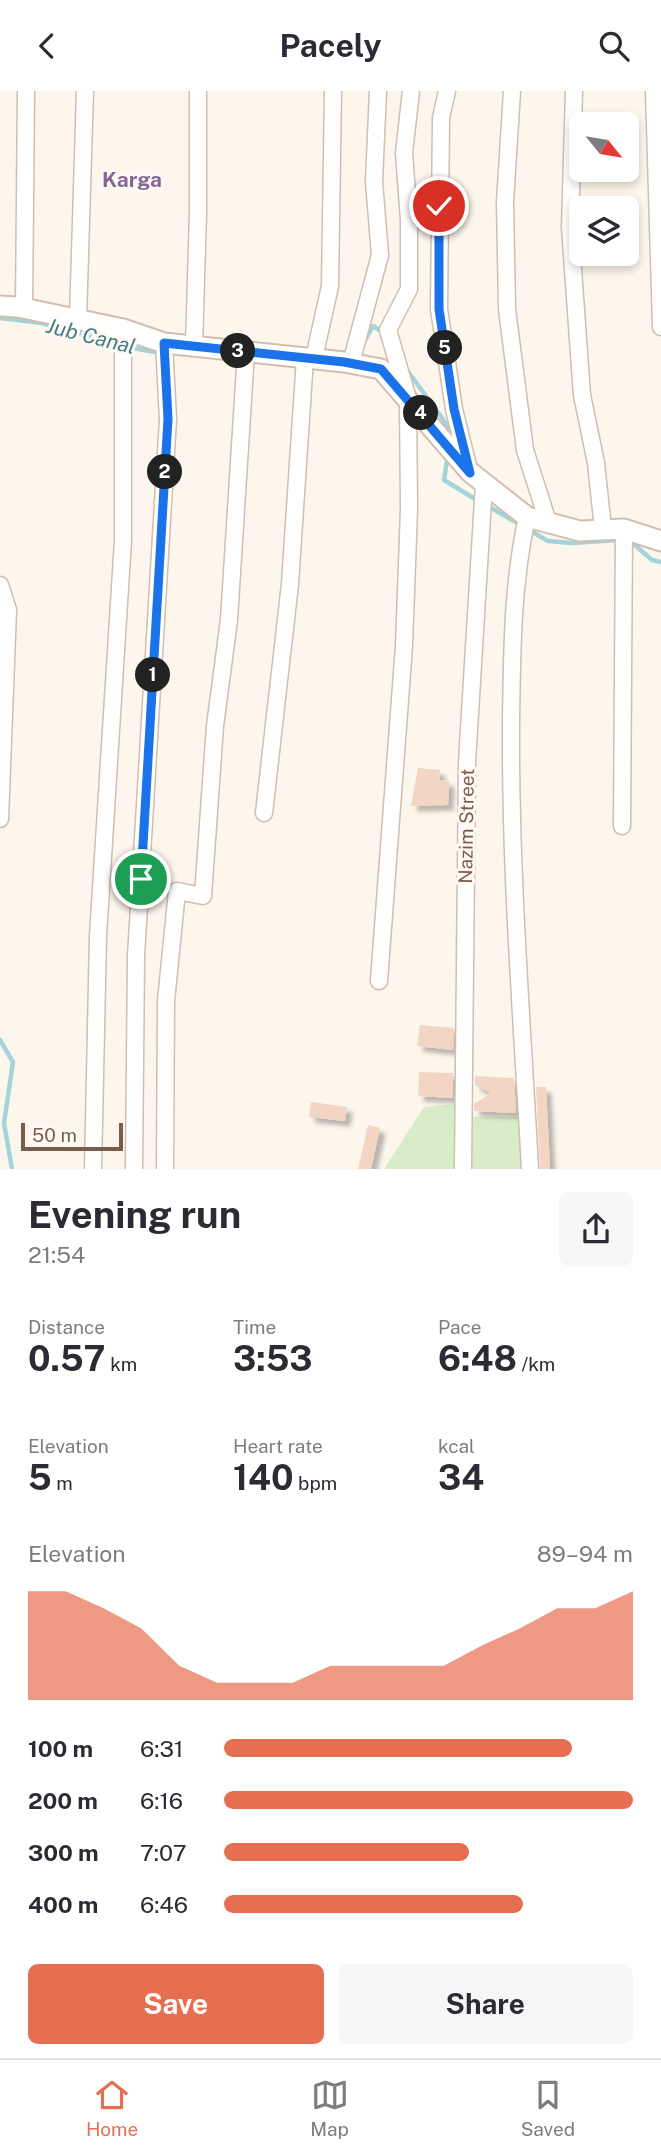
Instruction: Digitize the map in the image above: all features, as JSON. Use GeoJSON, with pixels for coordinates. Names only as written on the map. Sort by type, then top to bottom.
{"type":"FeatureCollection","features":[{"type":"Feature","properties":{"kind":"street"},"geometry":{"type":"LineString","coordinates":[[24,308],[26,91]]}},
{"type":"Feature","properties":{"kind":"street"},"geometry":{"type":"LineString","coordinates":[[78,319],[85,91]]}},
{"type":"Feature","properties":{"kind":"street"},"geometry":{"type":"LineString","coordinates":[[194,346],[198,91]]}},
{"type":"Feature","properties":{"kind":"street"},"geometry":{"type":"LineString","coordinates":[[264,813],[290,584],[309,358],[330,286],[333,91]]}},
{"type":"Feature","properties":{"kind":"street"},"geometry":{"type":"LineString","coordinates":[[351,363],[364,325],[380,255],[374,183],[378,91]]}},
{"type":"Feature","properties":{"kind":"street"},"geometry":{"type":"LineString","coordinates":[[380,981],[404,646],[409,509],[408,399],[388,330],[409,289],[409,220],[404,153],[411,91]]}},
{"type":"Feature","properties":{"kind":"street","name":"Nazim Street"},"geometry":{"type":"LineString","coordinates":[[446,91],[441,118],[439,309],[454,409],[477,478],[467,762],[463,1169]]}},
{"type":"Feature","properties":{"kind":"street"},"geometry":{"type":"LineString","coordinates":[[512,91],[505,202],[508,309],[525,450],[548,522]]}},
{"type":"Feature","properties":{"kind":"street"},"geometry":{"type":"LineString","coordinates":[[574,91],[572,253],[582,395],[596,463],[603,529]]}},
{"type":"Feature","properties":{"kind":"street"},"geometry":{"type":"LineString","coordinates":[[654,91],[656,247],[661,327]]}},
{"type":"Feature","properties":{"kind":"street"},"geometry":{"type":"LineString","coordinates":[[0,306],[24,308],[123,328],[164,343],[351,363],[381,369],[477,478],[527,517],[580,531],[624,529],[661,541]]}},
{"type":"Feature","properties":{"kind":"street"},"geometry":{"type":"LineString","coordinates":[[93,1169],[98,936],[123,540],[123,328]]}},
{"type":"Feature","properties":{"kind":"street"},"geometry":{"type":"LineString","coordinates":[[134,1169],[136,956],[168,419],[164,343]]}},
{"type":"Feature","properties":{"kind":"street"},"geometry":{"type":"LineString","coordinates":[[165,1169],[166,1001],[177,891],[203,896],[215,726],[229,620],[246,352]]}},
{"type":"Feature","properties":{"kind":"street"},"geometry":{"type":"LineString","coordinates":[[527,517],[512,616],[511,753],[513,903],[530,1169]]}},
{"type":"Feature","properties":{"kind":"street"},"geometry":{"type":"LineString","coordinates":[[622,826],[624,529]]}},
{"type":"Feature","properties":{"kind":"street"},"geometry":{"type":"LineString","coordinates":[[0,585],[8,610],[0,819]]}},
{"type":"Feature","properties":{"kind":"green space"},"geometry":{"type":"Polygon","coordinates":[[[458,1104],[458,1169],[384,1169],[424,1107],[458,1104]]]}},
{"type":"Feature","properties":{"kind":"green space"},"geometry":{"type":"Polygon","coordinates":[[[468,1117],[521,1117],[521,1169],[468,1169],[468,1117]]]}},
{"type":"Feature","properties":{"kind":"building"},"geometry":{"type":"Polygon","coordinates":[[[418,768],[440,770],[439,780],[449,781],[448,805],[411,806],[418,768]]]}},
{"type":"Feature","properties":{"kind":"building"},"geometry":{"type":"Polygon","coordinates":[[[420,1025],[454,1028],[453,1050],[417,1046],[420,1025]]]}},
{"type":"Feature","properties":{"kind":"building"},"geometry":{"type":"Polygon","coordinates":[[[419,1072],[453,1073],[453,1098],[418,1096],[419,1072]]]}},
{"type":"Feature","properties":{"kind":"building"},"geometry":{"type":"Polygon","coordinates":[[[475,1076],[514,1078],[516,1113],[474,1111],[474,1104],[491,1093],[475,1085],[475,1076]]]}},
{"type":"Feature","properties":{"kind":"building"},"geometry":{"type":"Polygon","coordinates":[[[536,1087],[546,1087],[550,1169],[540,1169],[536,1087]]]}},
{"type":"Feature","properties":{"kind":"building"},"geometry":{"type":"Polygon","coordinates":[[[311,1102],[347,1107],[345,1121],[309,1117],[311,1102]]]}},
{"type":"Feature","properties":{"kind":"building"},"geometry":{"type":"Polygon","coordinates":[[[368,1125],[380,1128],[371,1169],[358,1169],[368,1125]]]}},
{"type":"Feature","properties":{"kind":"waterway","name":"Jub Canal"},"geometry":{"type":"LineString","coordinates":[[0,318],[42,323],[119,345]]}},
{"type":"Feature","properties":{"kind":"waterway","name":"Jub Canal"},"geometry":{"type":"LineString","coordinates":[[363,344],[373,326],[384,333]]}},
{"type":"Feature","properties":{"kind":"waterway","name":"Jub Canal"},"geometry":{"type":"LineString","coordinates":[[128,347],[160,353]]}},
{"type":"Feature","properties":{"kind":"waterway","name":"Jub Canal"},"geometry":{"type":"LineString","coordinates":[[407,370],[450,429],[449,439]]}},
{"type":"Feature","properties":{"kind":"waterway","name":"Jub Canal"},"geometry":{"type":"LineString","coordinates":[[448,454],[444,480],[480,502]]}},
{"type":"Feature","properties":{"kind":"waterway","name":"Jub Canal"},"geometry":{"type":"LineString","coordinates":[[488,506],[548,541],[571,543],[620,540]]}},
{"type":"Feature","properties":{"kind":"waterway","name":"Jub Canal"},"geometry":{"type":"LineString","coordinates":[[629,540],[652,560],[661,562]]}},
{"type":"Feature","properties":{"kind":"waterway","name":"Jub Canal"},"geometry":{"type":"LineString","coordinates":[[0,1040],[13,1062],[4,1123],[12,1169]]}},
{"type":"Feature","properties":{"kind":"district","name":"Karga"},"geometry":{"type":"Point","coordinates":[132,179]}},
{"type":"Feature","properties":{"kind":"route"},"geometry":{"type":"LineString","coordinates":[[141,879],[168,419],[164,343],[344,362],[381,369],[470,473],[454,409],[439,309],[439,206]]}}]}
